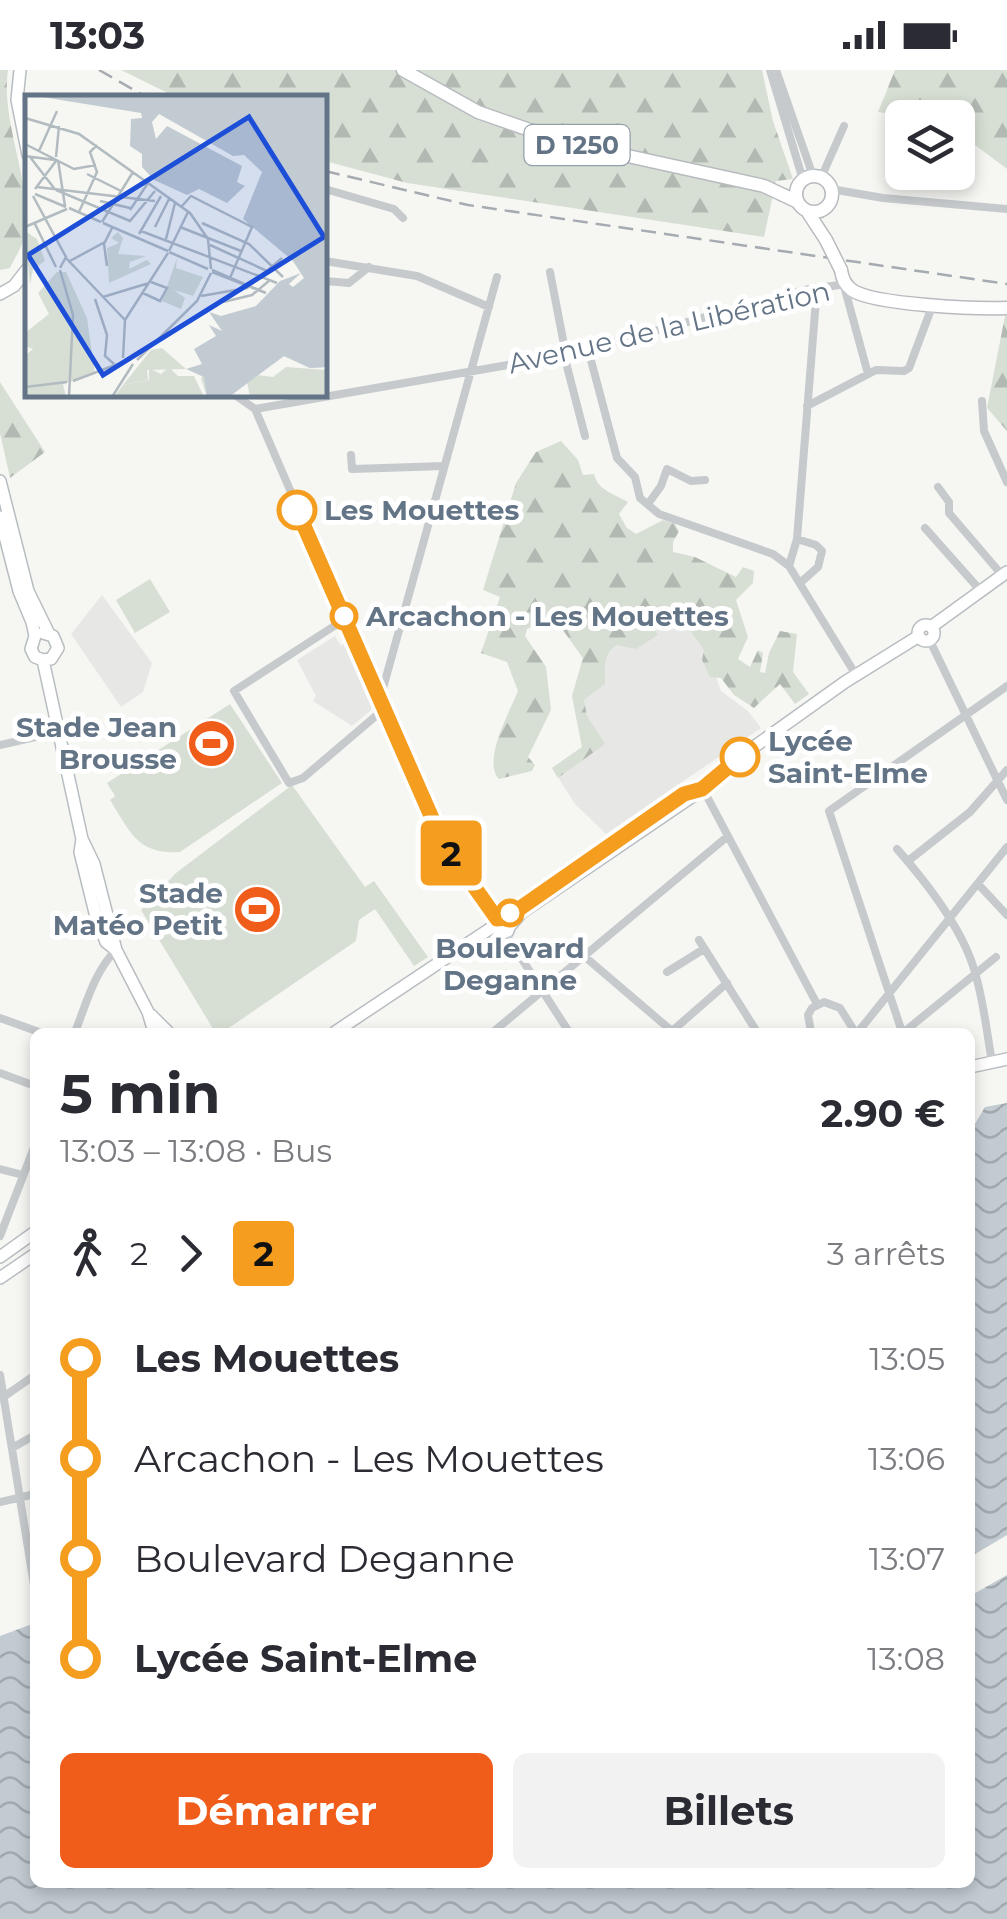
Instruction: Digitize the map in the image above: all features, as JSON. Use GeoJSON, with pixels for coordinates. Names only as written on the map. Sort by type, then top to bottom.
{"type":"FeatureCollection","features":[{"type":"Feature","properties":{"kind":"main road","name":"D 1250"},"geometry":{"type":"LineString","coordinates":[[403,70],[478,112],[564,142],[764,186],[803,206]]}},
{"type":"Feature","properties":{"kind":"main road","name":"D 1250"},"geometry":{"type":"LineString","coordinates":[[764,186],[814,181]]}},
{"type":"Feature","properties":{"kind":"main road"},"geometry":{"type":"LineString","coordinates":[[826,240],[823,222],[831,199],[814,181],[796,192],[814,216],[844,280]]}},
{"type":"Feature","properties":{"kind":"main road"},"geometry":{"type":"LineString","coordinates":[[803,206],[825,208]]}},
{"type":"Feature","properties":{"kind":"main road","name":"Avenue de la Libération"},"geometry":{"type":"LineString","coordinates":[[844,280],[933,304],[1007,308]]}},
{"type":"Feature","properties":{"kind":"street"},"geometry":{"type":"LineString","coordinates":[[20,70],[17,100],[25,141]]}},
{"type":"Feature","properties":{"kind":"street"},"geometry":{"type":"LineString","coordinates":[[773,70],[814,181]]}},
{"type":"Feature","properties":{"kind":"street"},"geometry":{"type":"LineString","coordinates":[[814,181],[844,126]]}},
{"type":"Feature","properties":{"kind":"street"},"geometry":{"type":"LineString","coordinates":[[814,181],[882,198],[1007,209]]}},
{"type":"Feature","properties":{"kind":"street"},"geometry":{"type":"LineString","coordinates":[[328,190],[394,209],[403,218]]}},
{"type":"Feature","properties":{"kind":"street"},"geometry":{"type":"LineString","coordinates":[[328,261],[416,276],[489,306]]}},
{"type":"Feature","properties":{"kind":"street"},"geometry":{"type":"LineString","coordinates":[[328,281],[349,283],[370,267]]}},
{"type":"Feature","properties":{"kind":"street"},"geometry":{"type":"LineString","coordinates":[[0,294],[14,286],[25,272]]}},
{"type":"Feature","properties":{"kind":"street"},"geometry":{"type":"LineString","coordinates":[[550,272],[585,436]]}},
{"type":"Feature","properties":{"kind":"street"},"geometry":{"type":"LineString","coordinates":[[380,699],[497,277]]}},
{"type":"Feature","properties":{"kind":"street"},"geometry":{"type":"LineString","coordinates":[[844,280],[868,374]]}},
{"type":"Feature","properties":{"kind":"street","name":"Avenue de la Libération"},"geometry":{"type":"LineString","coordinates":[[328,396],[565,355],[844,280]]}},
{"type":"Feature","properties":{"kind":"street"},"geometry":{"type":"LineString","coordinates":[[789,566],[797,540],[818,287]]}},
{"type":"Feature","properties":{"kind":"street"},"geometry":{"type":"LineString","coordinates":[[806,406],[876,370],[904,372],[909,368],[933,304]]}},
{"type":"Feature","properties":{"kind":"street"},"geometry":{"type":"LineString","coordinates":[[588,349],[617,458],[630,469],[638,493],[659,514],[773,554],[789,566],[856,675]]}},
{"type":"Feature","properties":{"kind":"street"},"geometry":{"type":"LineString","coordinates":[[240,398],[255,408],[442,841],[566,1028]]}},
{"type":"Feature","properties":{"kind":"street","name":"Avenue de la Libération"},"geometry":{"type":"LineString","coordinates":[[255,408],[315,398]]}},
{"type":"Feature","properties":{"kind":"street"},"geometry":{"type":"LineString","coordinates":[[982,401],[984,431],[1007,482]]}},
{"type":"Feature","properties":{"kind":"street"},"geometry":{"type":"LineString","coordinates":[[351,455],[352,469],[444,466]]}},
{"type":"Feature","properties":{"kind":"street"},"geometry":{"type":"LineString","coordinates":[[648,504],[661,486],[666,468],[691,481],[706,480]]}},
{"type":"Feature","properties":{"kind":"street"},"geometry":{"type":"LineString","coordinates":[[0,481],[28,591],[58,648],[54,656],[43,660],[30,649],[35,636],[0,517]]}},
{"type":"Feature","properties":{"kind":"street"},"geometry":{"type":"LineString","coordinates":[[938,487],[949,502],[949,514],[1005,576]]}},
{"type":"Feature","properties":{"kind":"street"},"geometry":{"type":"LineString","coordinates":[[925,528],[980,590]]}},
{"type":"Feature","properties":{"kind":"street"},"geometry":{"type":"LineString","coordinates":[[797,540],[816,545],[822,552],[818,567],[800,582]]}},
{"type":"Feature","properties":{"kind":"street"},"geometry":{"type":"LineString","coordinates":[[702,789],[723,769],[856,675],[927,635],[980,590],[1005,576]]}},
{"type":"Feature","properties":{"kind":"street"},"geometry":{"type":"LineString","coordinates":[[353,1028],[684,794],[716,784],[1005,576]]}},
{"type":"Feature","properties":{"kind":"street"},"geometry":{"type":"LineString","coordinates":[[345,619],[234,691],[289,783],[303,778],[384,709]]}},
{"type":"Feature","properties":{"kind":"street"},"geometry":{"type":"LineString","coordinates":[[35,636],[49,634]]}},
{"type":"Feature","properties":{"kind":"street"},"geometry":{"type":"LineString","coordinates":[[927,635],[1007,800]]}},
{"type":"Feature","properties":{"kind":"street"},"geometry":{"type":"LineString","coordinates":[[43,660],[82,838],[94,864],[116,950],[153,1028]]}},
{"type":"Feature","properties":{"kind":"street"},"geometry":{"type":"LineString","coordinates":[[901,1028],[830,811],[1007,686]]}},
{"type":"Feature","properties":{"kind":"street"},"geometry":{"type":"LineString","coordinates":[[0,745],[56,732]]}},
{"type":"Feature","properties":{"kind":"street"},"geometry":{"type":"LineString","coordinates":[[908,862],[970,812],[1007,770]]}},
{"type":"Feature","properties":{"kind":"street"},"geometry":{"type":"LineString","coordinates":[[702,789],[817,1004]]}},
{"type":"Feature","properties":{"kind":"street"},"geometry":{"type":"LineString","coordinates":[[498,1028],[728,836]]}},
{"type":"Feature","properties":{"kind":"street"},"geometry":{"type":"LineString","coordinates":[[860,1028],[1007,847]]}},
{"type":"Feature","properties":{"kind":"street"},"geometry":{"type":"LineString","coordinates":[[897,849],[950,920],[976,972],[992,1062]]}},
{"type":"Feature","properties":{"kind":"street"},"geometry":{"type":"LineString","coordinates":[[978,884],[1007,915]]}},
{"type":"Feature","properties":{"kind":"street"},"geometry":{"type":"LineString","coordinates":[[341,1028],[502,926]]}},
{"type":"Feature","properties":{"kind":"street"},"geometry":{"type":"LineString","coordinates":[[699,940],[755,1028]]}},
{"type":"Feature","properties":{"kind":"street"},"geometry":{"type":"LineString","coordinates":[[77,1028],[106,959],[116,950]]}},
{"type":"Feature","properties":{"kind":"street"},"geometry":{"type":"LineString","coordinates":[[667,972],[704,950]]}},
{"type":"Feature","properties":{"kind":"street"},"geometry":{"type":"LineString","coordinates":[[584,956],[667,1028]]}},
{"type":"Feature","properties":{"kind":"street"},"geometry":{"type":"LineString","coordinates":[[908,1028],[996,957]]}},
{"type":"Feature","properties":{"kind":"street"},"geometry":{"type":"LineString","coordinates":[[676,1028],[727,983]]}},
{"type":"Feature","properties":{"kind":"street"},"geometry":{"type":"LineString","coordinates":[[811,1028],[808,1015],[817,1004]]}},
{"type":"Feature","properties":{"kind":"street"},"geometry":{"type":"LineString","coordinates":[[817,1004],[836,1004],[853,1028]]}},
{"type":"Feature","properties":{"kind":"street"},"geometry":{"type":"LineString","coordinates":[[148,1012],[164,1028]]}},
{"type":"Feature","properties":{"kind":"street"},"geometry":{"type":"LineString","coordinates":[[0,1018],[30,1029]]}},
{"type":"Feature","properties":{"kind":"street"},"geometry":{"type":"LineString","coordinates":[[975,1066],[1007,1059]]}},
{"type":"Feature","properties":{"kind":"street"},"geometry":{"type":"LineString","coordinates":[[0,1073],[30,1084]]}},
{"type":"Feature","properties":{"kind":"street"},"geometry":{"type":"LineString","coordinates":[[0,1236],[30,1157]]}},
{"type":"Feature","properties":{"kind":"street"},"geometry":{"type":"LineString","coordinates":[[0,1169],[22,1176]]}},
{"type":"Feature","properties":{"kind":"street"},"geometry":{"type":"LineString","coordinates":[[0,1256],[30,1236]]}},
{"type":"Feature","properties":{"kind":"street"},"geometry":{"type":"LineString","coordinates":[[20,1243],[30,1253]]}},
{"type":"Feature","properties":{"kind":"street"},"geometry":{"type":"LineString","coordinates":[[0,1278],[30,1258]]}},
{"type":"Feature","properties":{"kind":"street"},"geometry":{"type":"LineString","coordinates":[[0,1374],[30,1556]]}},
{"type":"Feature","properties":{"kind":"street"},"geometry":{"type":"LineString","coordinates":[[2,1398],[30,1378]]}},
{"type":"Feature","properties":{"kind":"street"},"geometry":{"type":"LineString","coordinates":[[12,1448],[30,1439]]}},
{"type":"Feature","properties":{"kind":"street"},"geometry":{"type":"LineString","coordinates":[[0,1502],[30,1495]]}},
{"type":"Feature","properties":{"kind":"shaded area"},"geometry":{"type":"Polygon","coordinates":[[[102,595],[152,663],[143,692],[121,707],[71,634],[102,595]]]}},
{"type":"Feature","properties":{"kind":"shaded area"},"geometry":{"type":"Polygon","coordinates":[[[681,611],[707,651],[721,691],[748,711],[761,728],[606,834],[575,804],[552,768],[582,747],[572,696],[583,658],[560,626],[681,611]]]}},
{"type":"Feature","properties":{"kind":"shaded area"},"geometry":{"type":"Polygon","coordinates":[[[335,636],[341,646],[347,642],[373,704],[352,726],[313,701],[316,696],[297,660],[335,636]]]}},
{"type":"Feature","properties":{"kind":"green space"},"geometry":{"type":"Polygon","coordinates":[[[0,70],[8,70],[9,113],[25,199],[25,227],[10,268],[0,270],[0,70]]]}},
{"type":"Feature","properties":{"kind":"green space"},"geometry":{"type":"Polygon","coordinates":[[[121,70],[762,70],[773,121],[793,179],[776,181],[764,237],[407,183],[328,162],[328,95],[172,95],[121,70]]]}},
{"type":"Feature","properties":{"kind":"green space"},"geometry":{"type":"Polygon","coordinates":[[[895,70],[1007,70],[1007,169],[975,145],[975,100],[885,100],[885,113],[878,112],[895,70]]]}},
{"type":"Feature","properties":{"kind":"green space"},"geometry":{"type":"Polygon","coordinates":[[[1007,316],[1007,431],[987,408],[1007,316]]]}},
{"type":"Feature","properties":{"kind":"green space"},"geometry":{"type":"Polygon","coordinates":[[[0,382],[45,452],[10,478],[0,433],[0,382]]]}},
{"type":"Feature","properties":{"kind":"green space"},"geometry":{"type":"Polygon","coordinates":[[[561,441],[578,460],[583,475],[594,474],[603,488],[628,502],[619,514],[627,528],[636,534],[663,520],[675,524],[679,531],[673,552],[695,557],[736,577],[743,567],[754,571],[753,583],[736,600],[748,637],[738,659],[750,667],[758,650],[763,653],[760,672],[765,673],[780,631],[797,634],[793,672],[809,694],[795,704],[780,684],[754,708],[734,695],[721,678],[710,677],[702,660],[704,650],[679,615],[654,628],[658,635],[636,649],[617,645],[609,653],[605,684],[584,700],[587,716],[605,744],[558,778],[552,768],[582,747],[572,696],[583,658],[560,626],[544,621],[527,629],[525,636],[546,667],[551,710],[528,757],[535,765],[532,771],[499,779],[495,749],[518,691],[507,662],[481,653],[500,597],[483,590],[516,483],[536,452],[561,441]]]}},
{"type":"Feature","properties":{"kind":"green space"},"geometry":{"type":"Polygon","coordinates":[[[150,579],[170,612],[135,633],[116,600],[150,579]]]}},
{"type":"Feature","properties":{"kind":"green space","name":"Stade Jean Brousse"},"geometry":{"type":"Polygon","coordinates":[[[230,704],[282,783],[180,852],[154,850],[145,845],[130,831],[110,800],[115,796],[107,783],[230,704]]]}},
{"type":"Feature","properties":{"kind":"green space","name":"Stade Matéo Petit"},"geometry":{"type":"Polygon","coordinates":[[[292,785],[365,887],[374,881],[428,957],[414,966],[375,909],[359,920],[356,941],[229,1028],[213,1028],[141,910],[176,873],[292,785]]]}},
{"type":"Feature","properties":{"kind":"water"},"geometry":{"type":"Polygon","coordinates":[[[1007,1103],[1007,1535],[975,1554],[975,1124],[985,1107],[1007,1103]]]}},
{"type":"Feature","properties":{"kind":"water"},"geometry":{"type":"Polygon","coordinates":[[[1007,1575],[1007,1919],[0,1919],[0,1636],[30,1625],[30,1888],[975,1888],[975,1593],[1007,1575]]]}},
{"type":"Feature","properties":{"kind":"railway"},"geometry":{"type":"LineString","coordinates":[[99,70],[143,95]]}},
{"type":"Feature","properties":{"kind":"railway"},"geometry":{"type":"LineString","coordinates":[[328,172],[468,205],[1007,284]]}},
{"type":"Feature","properties":{"kind":"bus line","name":"2"},"geometry":{"type":"LineString","coordinates":[[297,510],[442,841],[497,919],[506,918],[684,794],[702,789],[740,757]]}},
{"type":"Feature","properties":{"kind":"place","name":"Les Mouettes"},"geometry":{"type":"Point","coordinates":[297,510]}},
{"type":"Feature","properties":{"kind":"place","name":"Arcachon - Les Mouettes"},"geometry":{"type":"Point","coordinates":[344,616]}},
{"type":"Feature","properties":{"kind":"place","name":"Stade Jean Brousse"},"geometry":{"type":"Point","coordinates":[212,743]}},
{"type":"Feature","properties":{"kind":"place","name":"Lycée Saint-Elme"},"geometry":{"type":"Point","coordinates":[740,757]}},
{"type":"Feature","properties":{"kind":"place","name":"Stade Matéo Petit"},"geometry":{"type":"Point","coordinates":[258,909]}},
{"type":"Feature","properties":{"kind":"place","name":"Boulevard Deganne"},"geometry":{"type":"Point","coordinates":[510,913]}}]}
